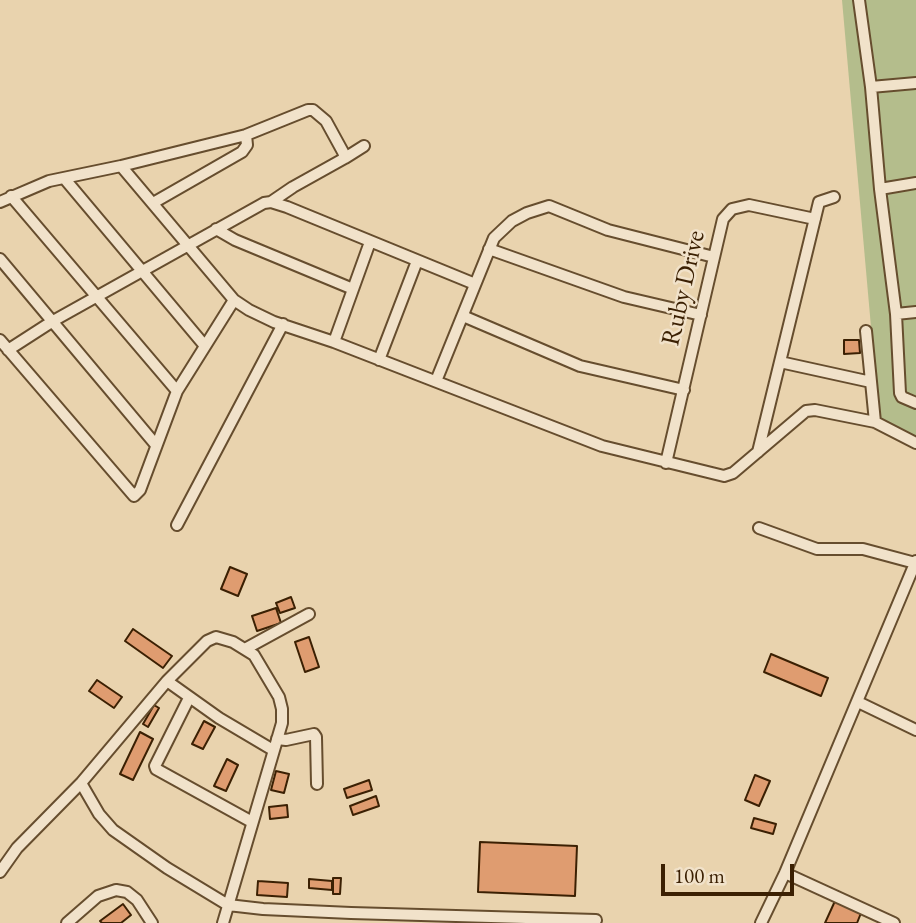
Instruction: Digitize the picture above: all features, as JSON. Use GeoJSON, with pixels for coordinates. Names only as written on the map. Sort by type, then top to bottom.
{"type":"FeatureCollection","features":[{"type":"Feature","properties":{"kind":"street"},"geometry":{"type":"LineString","coordinates":[[859,0],[896,314],[900,393],[902,397],[916,403]]}},
{"type":"Feature","properties":{"kind":"street"},"geometry":{"type":"LineString","coordinates":[[871,88],[916,83]]}},
{"type":"Feature","properties":{"kind":"street"},"geometry":{"type":"LineString","coordinates":[[0,202],[43,183],[246,135],[308,110],[313,110],[326,121],[345,158]]}},
{"type":"Feature","properties":{"kind":"street"},"geometry":{"type":"LineString","coordinates":[[153,203],[242,152],[247,145],[246,135]]}},
{"type":"Feature","properties":{"kind":"street"},"geometry":{"type":"LineString","coordinates":[[271,202],[364,146]]}},
{"type":"Feature","properties":{"kind":"street"},"geometry":{"type":"LineString","coordinates":[[121,166],[234,300],[249,310],[602,446],[724,476],[733,473],[806,411],[815,410],[875,422],[916,443]]}},
{"type":"Feature","properties":{"kind":"street"},"geometry":{"type":"LineString","coordinates":[[64,178],[205,346]]}},
{"type":"Feature","properties":{"kind":"street"},"geometry":{"type":"LineString","coordinates":[[880,188],[916,183]]}},
{"type":"Feature","properties":{"kind":"street"},"geometry":{"type":"LineString","coordinates":[[11,196],[177,391]]}},
{"type":"Feature","properties":{"kind":"street"},"geometry":{"type":"LineString","coordinates":[[758,452],[819,202],[834,197]]}},
{"type":"Feature","properties":{"kind":"street"},"geometry":{"type":"LineString","coordinates":[[8,350],[216,229],[264,203],[271,202],[475,284]]}},
{"type":"Feature","properties":{"kind":"street","name":"Ruby Drive"},"geometry":{"type":"LineString","coordinates":[[666,463],[723,219],[729,211],[749,205],[815,219]]}},
{"type":"Feature","properties":{"kind":"street"},"geometry":{"type":"LineString","coordinates":[[436,381],[489,249],[500,230],[512,220],[549,206],[608,230],[714,257]]}},
{"type":"Feature","properties":{"kind":"street"},"geometry":{"type":"LineString","coordinates":[[216,229],[235,240],[354,289]]}},
{"type":"Feature","properties":{"kind":"street"},"geometry":{"type":"LineString","coordinates":[[334,342],[370,242]]}},
{"type":"Feature","properties":{"kind":"street"},"geometry":{"type":"LineString","coordinates":[[489,249],[624,298],[701,315]]}},
{"type":"Feature","properties":{"kind":"street"},"geometry":{"type":"LineString","coordinates":[[0,259],[156,445]]}},
{"type":"Feature","properties":{"kind":"street"},"geometry":{"type":"LineString","coordinates":[[379,360],[417,261]]}},
{"type":"Feature","properties":{"kind":"street"},"geometry":{"type":"LineString","coordinates":[[0,340],[131,494],[138,494],[177,391],[234,300]]}},
{"type":"Feature","properties":{"kind":"street"},"geometry":{"type":"LineString","coordinates":[[896,314],[916,312]]}},
{"type":"Feature","properties":{"kind":"street"},"geometry":{"type":"LineString","coordinates":[[463,316],[588,369],[684,390]]}},
{"type":"Feature","properties":{"kind":"street"},"geometry":{"type":"LineString","coordinates":[[177,525],[283,324]]}},
{"type":"Feature","properties":{"kind":"street"},"geometry":{"type":"LineString","coordinates":[[866,331],[875,422]]}},
{"type":"Feature","properties":{"kind":"street"},"geometry":{"type":"LineString","coordinates":[[780,362],[872,382]]}},
{"type":"Feature","properties":{"kind":"street"},"geometry":{"type":"LineString","coordinates":[[759,528],[817,549],[863,549],[915,568],[785,873],[761,923]]}},
{"type":"Feature","properties":{"kind":"street"},"geometry":{"type":"LineString","coordinates":[[245,649],[309,614]]}},
{"type":"Feature","properties":{"kind":"street"},"geometry":{"type":"LineString","coordinates":[[0,872],[18,848],[81,783],[167,681],[211,638],[225,639],[245,649],[260,664],[279,697],[282,723],[223,923]]}},
{"type":"Feature","properties":{"kind":"street"},"geometry":{"type":"LineString","coordinates":[[167,681],[189,698],[275,744],[314,734],[317,784]]}},
{"type":"Feature","properties":{"kind":"street"},"geometry":{"type":"LineString","coordinates":[[189,698],[155,766],[156,769],[252,822]]}},
{"type":"Feature","properties":{"kind":"street"},"geometry":{"type":"LineString","coordinates":[[858,702],[916,730]]}},
{"type":"Feature","properties":{"kind":"street"},"geometry":{"type":"LineString","coordinates":[[81,783],[99,814],[120,836],[228,905],[350,918],[596,920]]}},
{"type":"Feature","properties":{"kind":"street"},"geometry":{"type":"LineString","coordinates":[[785,873],[877,919],[894,923]]}},
{"type":"Feature","properties":{"kind":"street"},"geometry":{"type":"LineString","coordinates":[[67,923],[98,896],[116,890],[127,892],[137,900],[152,923]]}},
{"type":"Feature","properties":{"kind":"green space"},"geometry":{"type":"Polygon","coordinates":[[[842,0],[916,0],[916,437],[879,417],[842,0]]]}},
{"type":"Feature","properties":{"kind":"building"},"geometry":{"type":"Polygon","coordinates":[[[844,340],[859,340],[860,353],[844,354],[844,340]]]}},
{"type":"Feature","properties":{"kind":"building"},"geometry":{"type":"Polygon","coordinates":[[[230,567],[247,574],[238,596],[221,589],[230,567]]]}},
{"type":"Feature","properties":{"kind":"building"},"geometry":{"type":"Polygon","coordinates":[[[291,597],[295,608],[280,613],[276,603],[291,597]]]}},
{"type":"Feature","properties":{"kind":"building"},"geometry":{"type":"Polygon","coordinates":[[[276,608],[281,623],[257,631],[252,616],[276,608]]]}},
{"type":"Feature","properties":{"kind":"building"},"geometry":{"type":"Polygon","coordinates":[[[133,629],[172,656],[163,668],[125,641],[133,629]]]}},
{"type":"Feature","properties":{"kind":"building"},"geometry":{"type":"Polygon","coordinates":[[[309,637],[319,667],[305,672],[295,642],[309,637]]]}},
{"type":"Feature","properties":{"kind":"building"},"geometry":{"type":"Polygon","coordinates":[[[771,654],[828,678],[821,696],[764,672],[771,654]]]}},
{"type":"Feature","properties":{"kind":"building"},"geometry":{"type":"Polygon","coordinates":[[[97,680],[122,697],[114,708],[89,691],[97,680]]]}},
{"type":"Feature","properties":{"kind":"building"},"geometry":{"type":"Polygon","coordinates":[[[154,705],[159,708],[148,727],[143,724],[154,705]]]}},
{"type":"Feature","properties":{"kind":"building"},"geometry":{"type":"Polygon","coordinates":[[[204,721],[215,727],[203,749],[192,744],[204,721]]]}},
{"type":"Feature","properties":{"kind":"building"},"geometry":{"type":"Polygon","coordinates":[[[140,732],[153,739],[133,780],[120,774],[140,732]]]}},
{"type":"Feature","properties":{"kind":"building"},"geometry":{"type":"Polygon","coordinates":[[[227,759],[238,765],[226,791],[214,786],[227,759]]]}},
{"type":"Feature","properties":{"kind":"building"},"geometry":{"type":"Polygon","coordinates":[[[276,771],[289,774],[284,793],[271,790],[276,771]]]}},
{"type":"Feature","properties":{"kind":"building"},"geometry":{"type":"Polygon","coordinates":[[[755,775],[770,781],[759,806],[745,800],[755,775]]]}},
{"type":"Feature","properties":{"kind":"building"},"geometry":{"type":"Polygon","coordinates":[[[369,780],[372,790],[347,798],[344,789],[369,780]]]}},
{"type":"Feature","properties":{"kind":"building"},"geometry":{"type":"Polygon","coordinates":[[[376,796],[379,806],[353,815],[350,806],[376,796]]]}},
{"type":"Feature","properties":{"kind":"building"},"geometry":{"type":"Polygon","coordinates":[[[287,805],[288,817],[270,819],[269,807],[287,805]]]}},
{"type":"Feature","properties":{"kind":"building"},"geometry":{"type":"Polygon","coordinates":[[[754,818],[776,824],[773,834],[751,828],[754,818]]]}},
{"type":"Feature","properties":{"kind":"building"},"geometry":{"type":"Polygon","coordinates":[[[480,842],[577,846],[575,896],[478,892],[480,842]]]}},
{"type":"Feature","properties":{"kind":"building"},"geometry":{"type":"Polygon","coordinates":[[[333,878],[341,878],[340,894],[333,894],[333,878]]]}},
{"type":"Feature","properties":{"kind":"building"},"geometry":{"type":"Polygon","coordinates":[[[309,879],[332,881],[332,890],[309,888],[309,879]]]}},
{"type":"Feature","properties":{"kind":"building"},"geometry":{"type":"Polygon","coordinates":[[[258,881],[288,883],[287,897],[257,895],[258,881]]]}},
{"type":"Feature","properties":{"kind":"building"},"geometry":{"type":"Polygon","coordinates":[[[835,901],[861,913],[857,923],[825,923],[835,901]]]}},
{"type":"Feature","properties":{"kind":"building"},"geometry":{"type":"Polygon","coordinates":[[[123,904],[131,915],[121,923],[100,921],[123,904]]]}}]}
